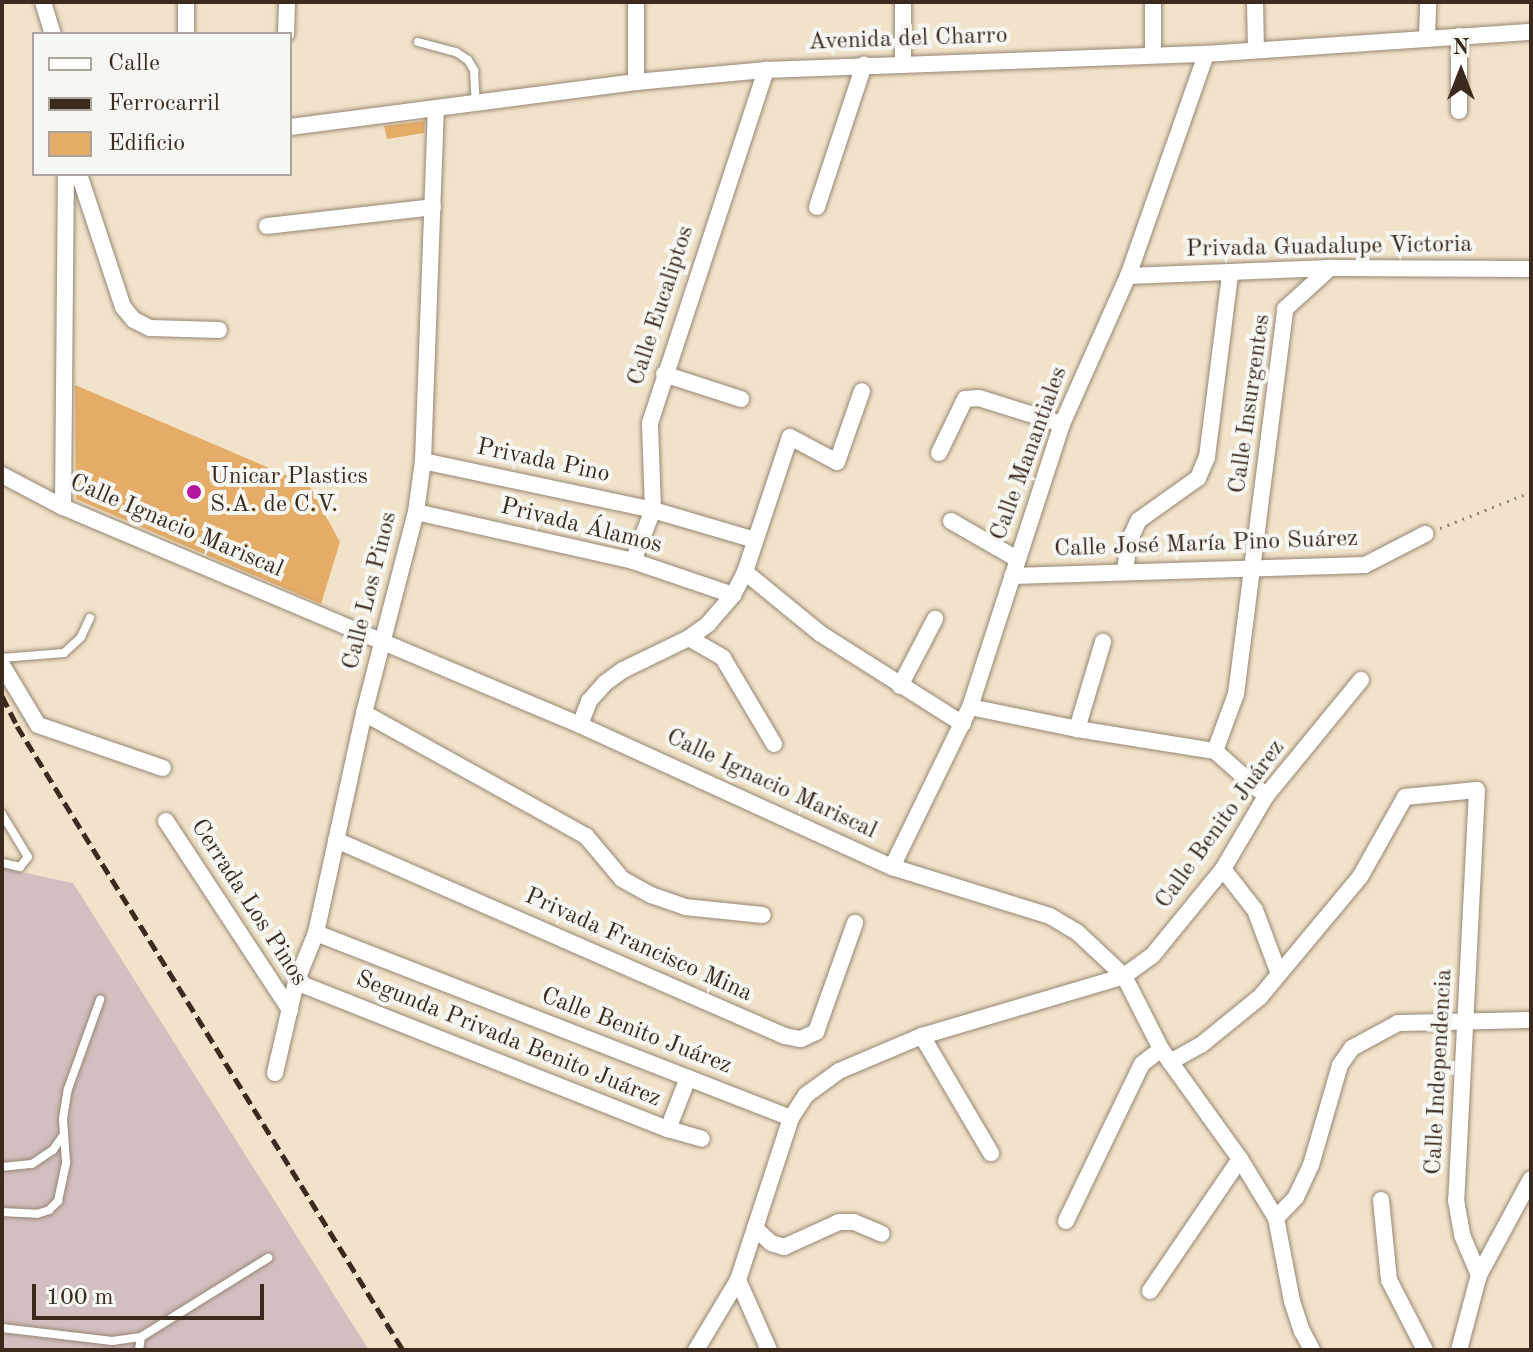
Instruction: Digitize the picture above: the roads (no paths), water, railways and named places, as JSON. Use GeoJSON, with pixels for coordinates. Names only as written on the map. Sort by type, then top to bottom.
{"type":"FeatureCollection","features":[{"type":"Feature","properties":{"kind":"street"},"geometry":{"type":"LineString","coordinates":[[43,2],[52,32]]}},
{"type":"Feature","properties":{"kind":"street"},"geometry":{"type":"LineString","coordinates":[[186,2],[186,32]]}},
{"type":"Feature","properties":{"kind":"street"},"geometry":{"type":"LineString","coordinates":[[286,32],[287,2]]}},
{"type":"Feature","properties":{"kind":"street"},"geometry":{"type":"LineString","coordinates":[[636,2],[636,82]]}},
{"type":"Feature","properties":{"kind":"street"},"geometry":{"type":"LineString","coordinates":[[903,2],[903,65]]}},
{"type":"Feature","properties":{"kind":"street"},"geometry":{"type":"LineString","coordinates":[[1153,2],[1153,55]]}},
{"type":"Feature","properties":{"kind":"street"},"geometry":{"type":"LineString","coordinates":[[1255,2],[1256,48]]}},
{"type":"Feature","properties":{"kind":"street"},"geometry":{"type":"LineString","coordinates":[[1427,37],[1428,2]]}},
{"type":"Feature","properties":{"kind":"street","name":"Avenida del Charro"},"geometry":{"type":"LineString","coordinates":[[292,127],[636,82],[766,70],[1206,54],[1256,48],[1531,32]]}},
{"type":"Feature","properties":{"kind":"street"},"geometry":{"type":"LineString","coordinates":[[1459,36],[1459,111]]}},
{"type":"Feature","properties":{"kind":"street","name":"Calle Manantiales"},"geometry":{"type":"LineString","coordinates":[[892,867],[970,707],[1062,424],[1128,276],[1206,54]]}},
{"type":"Feature","properties":{"kind":"street"},"geometry":{"type":"LineString","coordinates":[[817,207],[864,65]]}},
{"type":"Feature","properties":{"kind":"street","name":"Calle Eucaliptos"},"geometry":{"type":"LineString","coordinates":[[633,561],[653,510],[650,423],[766,70]]}},
{"type":"Feature","properties":{"kind":"street","name":"Calle Los Pinos"},"geometry":{"type":"LineString","coordinates":[[275,1073],[296,982],[316,933],[364,713],[416,512],[423,461],[436,109]]}},
{"type":"Feature","properties":{"kind":"street"},"geometry":{"type":"LineString","coordinates":[[63,507],[66,176]]}},
{"type":"Feature","properties":{"kind":"street"},"geometry":{"type":"LineString","coordinates":[[80,176],[123,307],[134,320],[150,328],[219,330]]}},
{"type":"Feature","properties":{"kind":"street"},"geometry":{"type":"LineString","coordinates":[[267,226],[433,207]]}},
{"type":"Feature","properties":{"kind":"street","name":"Privada Guadalupe Victoria"},"geometry":{"type":"LineString","coordinates":[[1128,276],[1330,268],[1531,269]]}},
{"type":"Feature","properties":{"kind":"street","name":"Calle Insurgentes"},"geometry":{"type":"LineString","coordinates":[[1215,751],[1236,694],[1285,309],[1330,268]]}},
{"type":"Feature","properties":{"kind":"street"},"geometry":{"type":"LineString","coordinates":[[1125,572],[1129,541],[1139,520],[1198,478],[1207,457],[1230,274]]}},
{"type":"Feature","properties":{"kind":"street"},"geometry":{"type":"LineString","coordinates":[[664,374],[741,399]]}},
{"type":"Feature","properties":{"kind":"street"},"geometry":{"type":"LineString","coordinates":[[580,725],[589,701],[605,683],[623,670],[689,638],[708,624],[733,595],[745,572],[790,437],[837,462],[862,391]]}},
{"type":"Feature","properties":{"kind":"street"},"geometry":{"type":"LineString","coordinates":[[939,453],[965,399],[979,398],[1062,424]]}},
{"type":"Feature","properties":{"kind":"street","name":"Privada Pino"},"geometry":{"type":"LineString","coordinates":[[423,461],[653,510],[755,540]]}},
{"type":"Feature","properties":{"kind":"street","name":"Calle Ignacio Mariscal"},"geometry":{"type":"LineString","coordinates":[[2,475],[63,507],[580,725],[892,867],[1050,916],[1077,932],[1124,976],[1166,1056],[1240,1159],[1276,1218],[1292,1301],[1312,1350]]}},
{"type":"Feature","properties":{"kind":"street","name":"Privada Álamos"},"geometry":{"type":"LineString","coordinates":[[416,512],[633,561],[733,595]]}},
{"type":"Feature","properties":{"kind":"street"},"geometry":{"type":"LineString","coordinates":[[951,521],[1014,567]]}},
{"type":"Feature","properties":{"kind":"street","name":"Calle José María Pino Suárez"},"geometry":{"type":"LineString","coordinates":[[1014,567],[1125,572],[1254,571],[1365,565],[1425,534]]}},
{"type":"Feature","properties":{"kind":"street"},"geometry":{"type":"LineString","coordinates":[[745,572],[821,634],[963,724]]}},
{"type":"Feature","properties":{"kind":"street"},"geometry":{"type":"LineString","coordinates":[[900,686],[935,619]]}},
{"type":"Feature","properties":{"kind":"street"},"geometry":{"type":"LineString","coordinates":[[689,638],[723,658],[774,744]]}},
{"type":"Feature","properties":{"kind":"street"},"geometry":{"type":"LineString","coordinates":[[1077,729],[1103,642]]}},
{"type":"Feature","properties":{"kind":"street"},"geometry":{"type":"LineString","coordinates":[[2,665],[38,725],[163,768]]}},
{"type":"Feature","properties":{"kind":"street","name":"Calle Benito Juárez"},"geometry":{"type":"LineString","coordinates":[[316,933],[791,1118],[806,1095],[822,1081],[922,1036],[1124,976],[1152,956],[1223,869],[1266,796],[1361,680]]}},
{"type":"Feature","properties":{"kind":"street"},"geometry":{"type":"LineString","coordinates":[[970,707],[1077,729],[1215,751],[1266,796]]}},
{"type":"Feature","properties":{"kind":"street"},"geometry":{"type":"LineString","coordinates":[[364,713],[586,836],[622,879],[651,895],[685,907],[763,915]]}},
{"type":"Feature","properties":{"kind":"street","name":"Calle Independencia"},"geometry":{"type":"LineString","coordinates":[[1279,974],[1360,877],[1405,797],[1477,790],[1468,1019],[1456,1200],[1462,1235],[1479,1275]]}},
{"type":"Feature","properties":{"kind":"street","name":"Cerrada Los Pinos"},"geometry":{"type":"LineString","coordinates":[[166,821],[290,1010]]}},
{"type":"Feature","properties":{"kind":"street","name":"Privada Francisco Mina"},"geometry":{"type":"LineString","coordinates":[[336,840],[771,1030],[801,1039],[816,1032],[855,923]]}},
{"type":"Feature","properties":{"kind":"street"},"geometry":{"type":"LineString","coordinates":[[1066,1221],[1142,1064],[1201,1045],[1234,1019],[1279,974],[1255,910],[1223,869]]}},
{"type":"Feature","properties":{"kind":"street","name":"Segunda Privada Benito Juárez"},"geometry":{"type":"LineString","coordinates":[[296,982],[668,1129],[702,1139]]}},
{"type":"Feature","properties":{"kind":"street"},"geometry":{"type":"LineString","coordinates":[[1276,1218],[1296,1197],[1311,1165],[1340,1065],[1352,1048],[1398,1023],[1468,1019],[1531,1020]]}},
{"type":"Feature","properties":{"kind":"street"},"geometry":{"type":"LineString","coordinates":[[922,1036],[991,1153]]}},
{"type":"Feature","properties":{"kind":"street"},"geometry":{"type":"LineString","coordinates":[[668,1129],[688,1078]]}},
{"type":"Feature","properties":{"kind":"street"},"geometry":{"type":"LineString","coordinates":[[696,1350],[738,1280],[791,1118]]}},
{"type":"Feature","properties":{"kind":"street"},"geometry":{"type":"LineString","coordinates":[[1150,1291],[1240,1159]]}},
{"type":"Feature","properties":{"kind":"street"},"geometry":{"type":"LineString","coordinates":[[1463,1346],[1479,1275],[1531,1179]]}},
{"type":"Feature","properties":{"kind":"street"},"geometry":{"type":"LineString","coordinates":[[1381,1200],[1389,1280],[1425,1350]]}},
{"type":"Feature","properties":{"kind":"street"},"geometry":{"type":"LineString","coordinates":[[755,1228],[771,1243],[784,1247],[839,1222],[854,1222],[882,1234]]}},
{"type":"Feature","properties":{"kind":"street"},"geometry":{"type":"LineString","coordinates":[[738,1280],[769,1350]]}},
{"type":"Feature","properties":{"kind":"lane"},"geometry":{"type":"LineString","coordinates":[[418,42],[456,52],[468,60],[474,70],[476,105]]}},
{"type":"Feature","properties":{"kind":"lane"},"geometry":{"type":"LineString","coordinates":[[2,658],[64,653],[81,637],[90,618]]}},
{"type":"Feature","properties":{"kind":"lane"},"geometry":{"type":"LineString","coordinates":[[2,814],[28,857],[20,867],[2,863]]}},
{"type":"Feature","properties":{"kind":"lane"},"geometry":{"type":"LineString","coordinates":[[2,1212],[37,1214],[58,1201],[66,1162],[64,1133],[68,1089],[100,1000]]}},
{"type":"Feature","properties":{"kind":"lane"},"geometry":{"type":"LineString","coordinates":[[2,1167],[32,1164],[53,1150],[64,1133]]}},
{"type":"Feature","properties":{"kind":"lane"},"geometry":{"type":"LineString","coordinates":[[2,1328],[112,1341],[141,1337],[268,1258]]}},
{"type":"Feature","properties":{"kind":"lane"},"geometry":{"type":"LineString","coordinates":[[139,1350],[141,1337]]}},
{"type":"Feature","properties":{"kind":"railway"},"geometry":{"type":"LineString","coordinates":[[2,696],[17,726],[403,1350]]}},
{"type":"Feature","properties":{"kind":"place","name":"Unicar Plastics S.A. de C.V."},"geometry":{"type":"Point","coordinates":[194,492]}}]}
